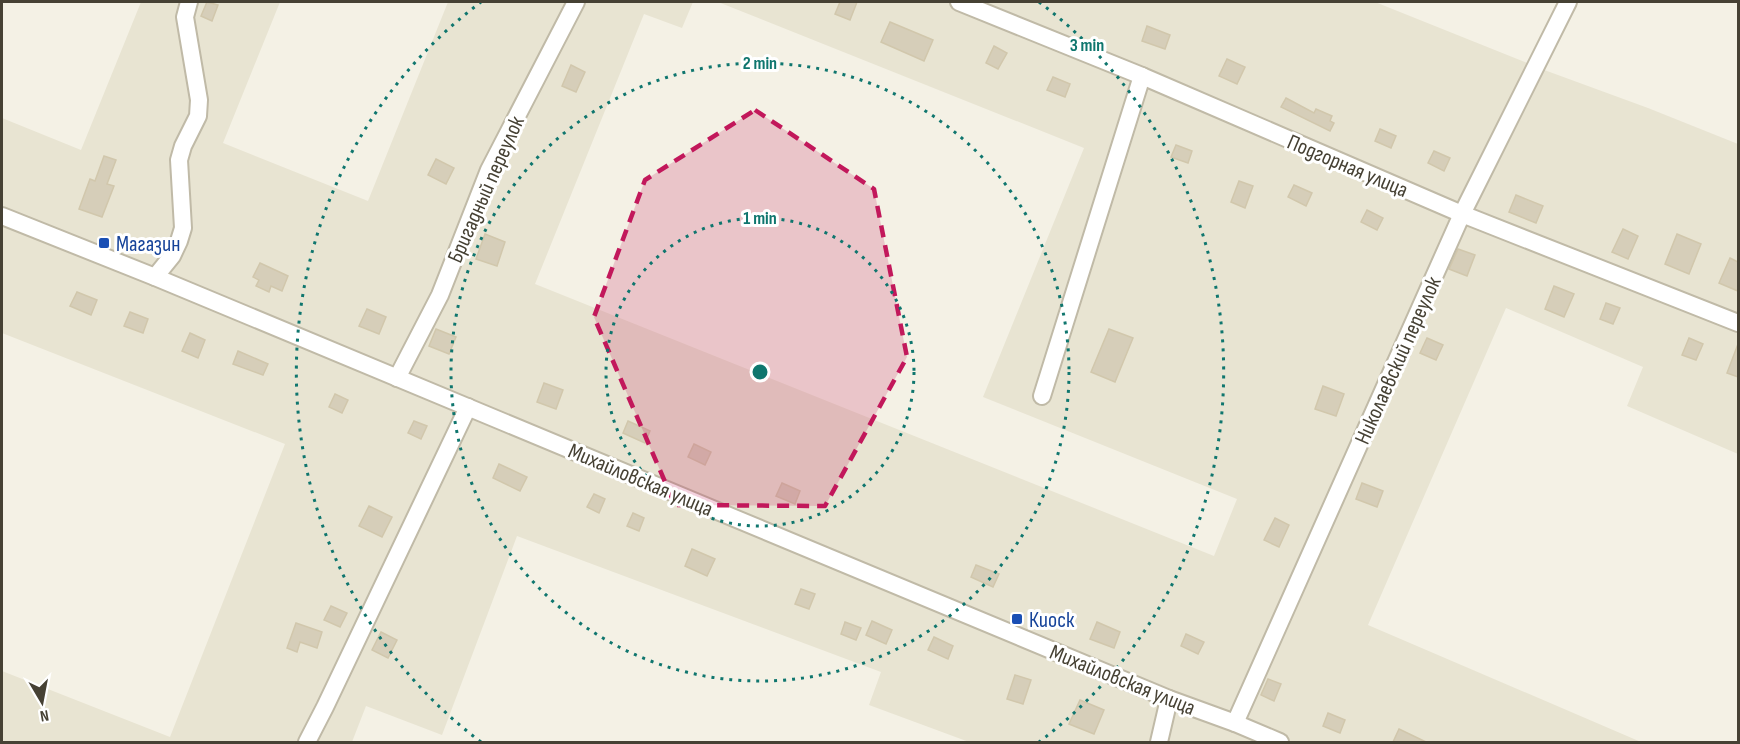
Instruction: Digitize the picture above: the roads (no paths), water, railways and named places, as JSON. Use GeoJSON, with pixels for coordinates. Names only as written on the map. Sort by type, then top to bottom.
{"type":"FeatureCollection","features":[{"type":"Feature","properties":{"kind":"street"},"geometry":{"type":"LineString","coordinates":[[155,277],[171,256],[183,228],[179,160],[183,146],[198,116],[199,100],[185,17],[189,2]]}},
{"type":"Feature","properties":{"kind":"street","name":"Бригадный переулок"},"geometry":{"type":"LineString","coordinates":[[397,378],[440,295],[489,171],[576,2]]}},
{"type":"Feature","properties":{"kind":"street","name":"Подгорная улица"},"geometry":{"type":"LineString","coordinates":[[959,2],[1142,76],[1462,214],[1738,323]]}},
{"type":"Feature","properties":{"kind":"street","name":"Николаевский переулок"},"geometry":{"type":"LineString","coordinates":[[1235,723],[1462,214],[1568,2]]}},
{"type":"Feature","properties":{"kind":"street"},"geometry":{"type":"LineString","coordinates":[[1042,396],[1142,76]]}},
{"type":"Feature","properties":{"kind":"street","name":"Михайловская улица"},"geometry":{"type":"LineString","coordinates":[[2,216],[155,277],[1169,699],[1280,742]]}},
{"type":"Feature","properties":{"kind":"street"},"geometry":{"type":"LineString","coordinates":[[307,742],[468,407]]}},
{"type":"Feature","properties":{"kind":"street"},"geometry":{"type":"LineString","coordinates":[[1159,742],[1169,699]]}},
{"type":"Feature","properties":{"kind":"place","name":"Магазин"},"geometry":{"type":"Point","coordinates":[104,243]}},
{"type":"Feature","properties":{"kind":"place","name":"Киоск"},"geometry":{"type":"Point","coordinates":[1017,619]}}]}
